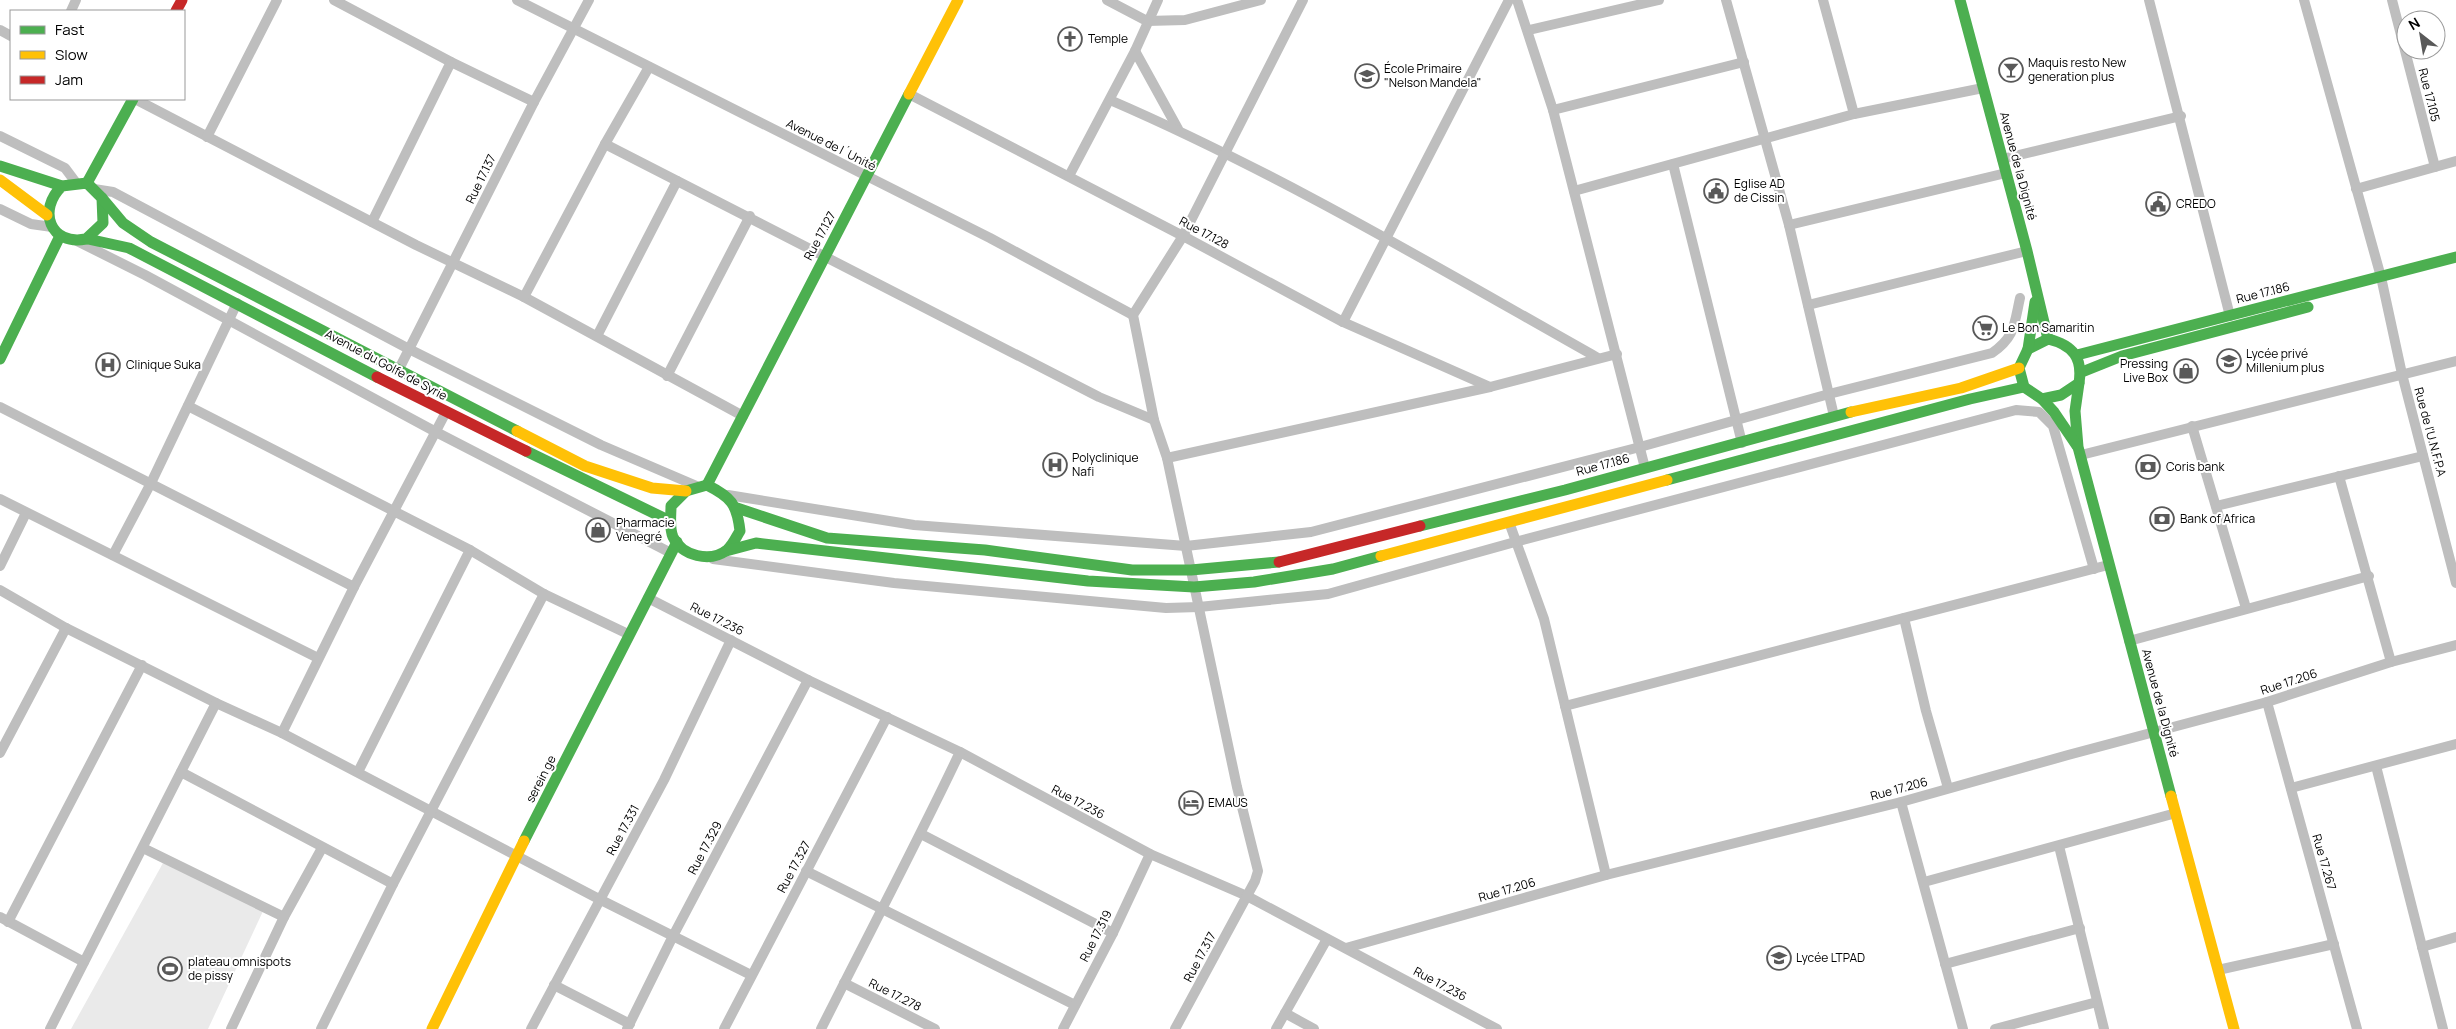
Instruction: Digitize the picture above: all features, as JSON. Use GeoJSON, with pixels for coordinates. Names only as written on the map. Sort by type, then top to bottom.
{"type":"FeatureCollection","features":[{"type":"Feature","properties":{"kind":"main road","name":"Rue 17.127"},"geometry":{"type":"LineString","coordinates":[[703,486],[743,416],[958,0]]}},
{"type":"Feature","properties":{"kind":"main road","name":"Avenue de la Dignité"},"geometry":{"type":"LineString","coordinates":[[1960,0],[2027,251],[2048,339]]}},
{"type":"Feature","properties":{"kind":"main road"},"geometry":{"type":"LineString","coordinates":[[86,186],[133,100]]}},
{"type":"Feature","properties":{"kind":"main road"},"geometry":{"type":"LineString","coordinates":[[0,166],[62,186],[86,186],[102,198],[123,223],[151,242],[585,466],[652,488],[686,491],[703,486],[728,495],[737,508],[740,531],[726,551]]}},
{"type":"Feature","properties":{"kind":"main road"},"geometry":{"type":"LineString","coordinates":[[0,180],[46,215],[56,232],[82,240],[103,222],[102,198]]}},
{"type":"Feature","properties":{"kind":"main road"},"geometry":{"type":"LineString","coordinates":[[46,215],[50,199],[62,186]]}},
{"type":"Feature","properties":{"kind":"main road"},"geometry":{"type":"LineString","coordinates":[[0,359],[56,232]]}},
{"type":"Feature","properties":{"kind":"main road","name":"Avenue du Golfe de Syrie"},"geometry":{"type":"LineString","coordinates":[[82,240],[129,248],[446,412],[670,521]]}},
{"type":"Feature","properties":{"kind":"main road","name":"Rue 17.186"},"geometry":{"type":"LineString","coordinates":[[2077,355],[2230,316],[2382,282],[2456,257]]}},
{"type":"Feature","properties":{"kind":"main road"},"geometry":{"type":"LineString","coordinates":[[2042,399],[2061,395],[2080,378],[2122,356],[2382,282],[2456,268]]}},
{"type":"Feature","properties":{"kind":"main road"},"geometry":{"type":"LineString","coordinates":[[2037,293],[2028,350],[2019,368],[2024,387],[2042,399],[2054,412],[2079,451]]}},
{"type":"Feature","properties":{"kind":"main road"},"geometry":{"type":"LineString","coordinates":[[2028,350],[2048,339],[2062,342],[2077,355],[2080,378]]}},
{"type":"Feature","properties":{"kind":"main road","name":"Rue 17.186"},"geometry":{"type":"LineString","coordinates":[[737,508],[786,526],[827,538],[986,550],[1132,570],[1191,570],[1266,564],[1317,554],[1356,542],[1742,443],[1834,416],[1961,388],[2019,368]]}},
{"type":"Feature","properties":{"kind":"main road","name":"Avenue de la Dignité"},"geometry":{"type":"LineString","coordinates":[[2080,378],[2075,411],[2079,451],[2108,565],[2234,1029]]}},
{"type":"Feature","properties":{"kind":"main road"},"geometry":{"type":"LineString","coordinates":[[686,491],[671,506],[672,536],[691,554],[709,558],[756,542],[1088,581],[1194,587],[1254,582],[1333,569],[1970,399],[2024,387]]}},
{"type":"Feature","properties":{"kind":"main road","name":"serein ge"},"geometry":{"type":"LineString","coordinates":[[432,1029],[463,970],[628,634],[677,542]]}},
{"type":"Feature","properties":{"kind":"street"},"geometry":{"type":"LineString","coordinates":[[207,136],[277,0]]}},
{"type":"Feature","properties":{"kind":"street"},"geometry":{"type":"LineString","coordinates":[[334,0],[451,62],[534,102]]}},
{"type":"Feature","properties":{"kind":"street","name":"Avenue de l´Unité"},"geometry":{"type":"LineString","coordinates":[[517,0],[573,30],[990,238],[1133,315]]}},
{"type":"Feature","properties":{"kind":"street","name":"Rue 17.137"},"geometry":{"type":"LineString","coordinates":[[398,371],[534,102],[590,0]]}},
{"type":"Feature","properties":{"kind":"street"},"geometry":{"type":"LineString","coordinates":[[1107,0],[1147,21],[1185,20],[1256,1]]}},
{"type":"Feature","properties":{"kind":"street"},"geometry":{"type":"LineString","coordinates":[[1069,176],[1135,52],[1147,21],[1158,0]]}},
{"type":"Feature","properties":{"kind":"street"},"geometry":{"type":"LineString","coordinates":[[1133,315],[1183,236],[1303,0]]}},
{"type":"Feature","properties":{"kind":"street"},"geometry":{"type":"LineString","coordinates":[[1343,322],[1509,0]]}},
{"type":"Feature","properties":{"kind":"street"},"geometry":{"type":"LineString","coordinates":[[1517,0],[1529,30],[1553,110],[1645,468]]}},
{"type":"Feature","properties":{"kind":"street"},"geometry":{"type":"LineString","coordinates":[[1529,30],[1659,0]]}},
{"type":"Feature","properties":{"kind":"street"},"geometry":{"type":"LineString","coordinates":[[1726,0],[1789,225],[1834,416]]}},
{"type":"Feature","properties":{"kind":"street"},"geometry":{"type":"LineString","coordinates":[[1823,0],[1854,114]]}},
{"type":"Feature","properties":{"kind":"street"},"geometry":{"type":"LineString","coordinates":[[2149,0],[2230,316]]}},
{"type":"Feature","properties":{"kind":"street","name":"Rue de l'U.N.F.P.A"},"geometry":{"type":"LineString","coordinates":[[2304,0],[2382,282],[2402,374],[2423,456],[2453,557],[2456,583]]}},
{"type":"Feature","properties":{"kind":"street","name":"Rue 17.105"},"geometry":{"type":"LineString","coordinates":[[2392,0],[2435,166]]}},
{"type":"Feature","properties":{"kind":"street"},"geometry":{"type":"LineString","coordinates":[[1135,52],[1178,130]]}},
{"type":"Feature","properties":{"kind":"street"},"geometry":{"type":"LineString","coordinates":[[372,222],[451,62]]}},
{"type":"Feature","properties":{"kind":"street"},"geometry":{"type":"LineString","coordinates":[[1553,110],[1744,62]]}},
{"type":"Feature","properties":{"kind":"street"},"geometry":{"type":"LineString","coordinates":[[524,297],[605,144],[649,67]]}},
{"type":"Feature","properties":{"kind":"street"},"geometry":{"type":"LineString","coordinates":[[1574,191],[1854,114],[1983,88]]}},
{"type":"Feature","properties":{"kind":"street","name":"Rue 17.128"},"geometry":{"type":"LineString","coordinates":[[909,94],[1069,176],[1343,322],[1490,387]]}},
{"type":"Feature","properties":{"kind":"street"},"geometry":{"type":"LineString","coordinates":[[136,100],[372,222],[524,297],[743,416]]}},
{"type":"Feature","properties":{"kind":"street"},"geometry":{"type":"LineString","coordinates":[[1110,100],[1178,130],[1386,238],[1598,358]]}},
{"type":"Feature","properties":{"kind":"street"},"geometry":{"type":"LineString","coordinates":[[2002,159],[2180,116]]}},
{"type":"Feature","properties":{"kind":"street"},"geometry":{"type":"LineString","coordinates":[[0,136],[65,168],[86,186],[113,192],[409,349],[601,445],[703,486]]}},
{"type":"Feature","properties":{"kind":"street"},"geometry":{"type":"LineString","coordinates":[[605,144],[750,216],[1099,397],[1154,420]]}},
{"type":"Feature","properties":{"kind":"street"},"geometry":{"type":"LineString","coordinates":[[2356,189],[2456,161]]}},
{"type":"Feature","properties":{"kind":"street"},"geometry":{"type":"LineString","coordinates":[[1673,164],[1742,443]]}},
{"type":"Feature","properties":{"kind":"street"},"geometry":{"type":"LineString","coordinates":[[1789,225],[2006,173]]}},
{"type":"Feature","properties":{"kind":"street"},"geometry":{"type":"LineString","coordinates":[[597,336],[677,181]]}},
{"type":"Feature","properties":{"kind":"street"},"geometry":{"type":"LineString","coordinates":[[0,209],[31,224],[56,232]]}},
{"type":"Feature","properties":{"kind":"street"},"geometry":{"type":"LineString","coordinates":[[668,376],[750,216]]}},
{"type":"Feature","properties":{"kind":"street"},"geometry":{"type":"LineString","coordinates":[[82,240],[436,432],[671,553]]}},
{"type":"Feature","properties":{"kind":"street"},"geometry":{"type":"LineString","coordinates":[[1808,305],[2027,251]]}},
{"type":"Feature","properties":{"kind":"street"},"geometry":{"type":"LineString","coordinates":[[728,495],[914,525],[1186,546],[1310,532],[1640,447],[1828,394],[1992,353],[2005,344],[2012,334],[2020,298]]}},
{"type":"Feature","properties":{"kind":"street"},"geometry":{"type":"LineString","coordinates":[[113,555],[151,483],[237,303]]}},
{"type":"Feature","properties":{"kind":"street","name":"Rue 17.317"},"geometry":{"type":"LineString","coordinates":[[1133,315],[1154,420],[1167,458],[1237,787],[1258,871],[1247,896],[1175,1029]]}},
{"type":"Feature","properties":{"kind":"street"},"geometry":{"type":"LineString","coordinates":[[1167,458],[1490,387],[1616,354]]}},
{"type":"Feature","properties":{"kind":"street"},"geometry":{"type":"LineString","coordinates":[[2079,451],[2192,426],[2456,361]]}},
{"type":"Feature","properties":{"kind":"street"},"geometry":{"type":"LineString","coordinates":[[188,406],[470,550],[544,594],[628,634]]}},
{"type":"Feature","properties":{"kind":"street"},"geometry":{"type":"LineString","coordinates":[[0,407],[354,587]]}},
{"type":"Feature","properties":{"kind":"street"},"geometry":{"type":"LineString","coordinates":[[709,558],[894,583],[1166,608],[1199,608],[1328,594],[1515,542],[2016,410],[2039,412],[2053,426],[2094,569]]}},
{"type":"Feature","properties":{"kind":"street"},"geometry":{"type":"LineString","coordinates":[[282,733],[354,587],[446,412]]}},
{"type":"Feature","properties":{"kind":"street"},"geometry":{"type":"LineString","coordinates":[[2192,426],[2246,608]]}},
{"type":"Feature","properties":{"kind":"street"},"geometry":{"type":"LineString","coordinates":[[2216,506],[2423,456]]}},
{"type":"Feature","properties":{"kind":"street"},"geometry":{"type":"LineString","coordinates":[[2340,476],[2369,576],[2391,662]]}},
{"type":"Feature","properties":{"kind":"street"},"geometry":{"type":"LineString","coordinates":[[0,499],[26,514],[113,555],[318,658]]}},
{"type":"Feature","properties":{"kind":"street"},"geometry":{"type":"LineString","coordinates":[[0,566],[26,514]]}},
{"type":"Feature","properties":{"kind":"street"},"geometry":{"type":"LineString","coordinates":[[1509,522],[1544,619],[1606,875]]}},
{"type":"Feature","properties":{"kind":"street"},"geometry":{"type":"LineString","coordinates":[[358,772],[470,550]]}},
{"type":"Feature","properties":{"kind":"street"},"geometry":{"type":"LineString","coordinates":[[1565,706],[2108,565]]}},
{"type":"Feature","properties":{"kind":"street"},"geometry":{"type":"LineString","coordinates":[[2129,641],[2369,576]]}},
{"type":"Feature","properties":{"kind":"street"},"geometry":{"type":"LineString","coordinates":[[0,590],[66,628],[216,703],[282,733],[431,812],[751,975]]}},
{"type":"Feature","properties":{"kind":"street"},"geometry":{"type":"LineString","coordinates":[[321,1029],[393,884],[544,594]]}},
{"type":"Feature","properties":{"kind":"street","name":"Rue 17.236"},"geometry":{"type":"LineString","coordinates":[[648,598],[808,680],[960,752],[1150,854],[1247,896],[1496,1029]]}},
{"type":"Feature","properties":{"kind":"street"},"geometry":{"type":"LineString","coordinates":[[1904,618],[1926,711],[1948,788]]}},
{"type":"Feature","properties":{"kind":"street"},"geometry":{"type":"LineString","coordinates":[[0,753],[66,628]]}},
{"type":"Feature","properties":{"kind":"street","name":"Rue 17.331"},"geometry":{"type":"LineString","coordinates":[[532,1029],[664,780],[732,640]]}},
{"type":"Feature","properties":{"kind":"street","name":"Rue 17.206"},"geometry":{"type":"LineString","coordinates":[[1346,948],[1606,875],[1901,802],[2267,702],[2391,662],[2456,645]]}},
{"type":"Feature","properties":{"kind":"street"},"geometry":{"type":"LineString","coordinates":[[84,962],[4,919],[142,665]]}},
{"type":"Feature","properties":{"kind":"street","name":"Rue 17.329"},"geometry":{"type":"LineString","coordinates":[[629,1027],[673,936],[808,680]]}},
{"type":"Feature","properties":{"kind":"street","name":"Rue 17.267"},"geometry":{"type":"LineString","coordinates":[[2267,702],[2357,1029]]}},
{"type":"Feature","properties":{"kind":"street"},"geometry":{"type":"LineString","coordinates":[[50,1029],[216,703]]}},
{"type":"Feature","properties":{"kind":"street","name":"Rue 17.327"},"geometry":{"type":"LineString","coordinates":[[724,1029],[887,717]]}},
{"type":"Feature","properties":{"kind":"street"},"geometry":{"type":"LineString","coordinates":[[2291,788],[2456,746]]}},
{"type":"Feature","properties":{"kind":"street"},"geometry":{"type":"LineString","coordinates":[[821,1029],[881,908],[921,834],[960,752]]}},
{"type":"Feature","properties":{"kind":"street"},"geometry":{"type":"LineString","coordinates":[[2376,766],[2443,1029]]}},
{"type":"Feature","properties":{"kind":"street"},"geometry":{"type":"LineString","coordinates":[[181,772],[393,884]]}},
{"type":"Feature","properties":{"kind":"street"},"geometry":{"type":"LineString","coordinates":[[1901,802],[1964,1029]]}},
{"type":"Feature","properties":{"kind":"street"},"geometry":{"type":"LineString","coordinates":[[1924,882],[2176,814]]}},
{"type":"Feature","properties":{"kind":"street"},"geometry":{"type":"LineString","coordinates":[[921,834],[1113,933]]}},
{"type":"Feature","properties":{"kind":"street"},"geometry":{"type":"LineString","coordinates":[[2059,846],[2104,1029]]}},
{"type":"Feature","properties":{"kind":"street"},"geometry":{"type":"LineString","coordinates":[[143,848],[284,917]]}},
{"type":"Feature","properties":{"kind":"street"},"geometry":{"type":"LineString","coordinates":[[231,1029],[284,917],[322,848]]}},
{"type":"Feature","properties":{"kind":"street","name":"Rue 17.319"},"geometry":{"type":"LineString","coordinates":[[1063,1029],[1113,933],[1150,854]]}},
{"type":"Feature","properties":{"kind":"street"},"geometry":{"type":"LineString","coordinates":[[806,871],[1075,1005]]}},
{"type":"Feature","properties":{"kind":"street"},"geometry":{"type":"LineString","coordinates":[[1945,964],[2080,928]]}},
{"type":"Feature","properties":{"kind":"street"},"geometry":{"type":"LineString","coordinates":[[2422,946],[2456,937]]}},
{"type":"Feature","properties":{"kind":"street"},"geometry":{"type":"LineString","coordinates":[[1276,1029],[1327,939]]}},
{"type":"Feature","properties":{"kind":"street"},"geometry":{"type":"LineString","coordinates":[[2218,970],[2334,944]]}},
{"type":"Feature","properties":{"kind":"street","name":"Rue 17.278"},"geometry":{"type":"LineString","coordinates":[[844,982],[934,1029]]}},
{"type":"Feature","properties":{"kind":"street"},"geometry":{"type":"LineString","coordinates":[[554,985],[629,1027]]}},
{"type":"Feature","properties":{"kind":"street"},"geometry":{"type":"LineString","coordinates":[[1995,1029],[2098,1002]]}},
{"type":"Feature","properties":{"kind":"street"},"geometry":{"type":"LineString","coordinates":[[1285,1013],[1314,1029]]}},
{"type":"Feature","properties":{"kind":"shaded area","name":"plateau omnispots de pissy"},"geometry":{"type":"Polygon","coordinates":[[[163,863],[264,909],[208,1029],[71,1029],[163,863]]]}},
{"type":"Feature","properties":{"kind":"traffic: fast"},"geometry":{"type":"LineString","coordinates":[[1960,0],[2027,251],[2048,339]]}},
{"type":"Feature","properties":{"kind":"traffic: fast"},"geometry":{"type":"LineString","coordinates":[[707,485],[909,94]]}},
{"type":"Feature","properties":{"kind":"traffic: fast"},"geometry":{"type":"LineString","coordinates":[[87,183],[132,100]]}},
{"type":"Feature","properties":{"kind":"traffic: fast"},"geometry":{"type":"LineString","coordinates":[[0,166],[62,186],[87,183],[102,198],[103,223],[86,239],[74,240],[64,237],[56,232],[51,224],[49,215],[50,205],[54,195],[62,186]]}},
{"type":"Feature","properties":{"kind":"traffic: fast"},"geometry":{"type":"LineString","coordinates":[[102,198],[123,223],[151,242],[517,431]]}},
{"type":"Feature","properties":{"kind":"traffic: fast"},"geometry":{"type":"LineString","coordinates":[[0,359],[60,236]]}},
{"type":"Feature","properties":{"kind":"traffic: fast"},"geometry":{"type":"LineString","coordinates":[[88,239],[129,248],[377,377]]}},
{"type":"Feature","properties":{"kind":"traffic: fast"},"geometry":{"type":"LineString","coordinates":[[2077,355],[2456,257]]}},
{"type":"Feature","properties":{"kind":"traffic: fast"},"geometry":{"type":"LineString","coordinates":[[2028,349],[2035,302]]}},
{"type":"Feature","properties":{"kind":"traffic: fast"},"geometry":{"type":"LineString","coordinates":[[2082,372],[2122,356],[2308,307]]}},
{"type":"Feature","properties":{"kind":"traffic: fast"},"geometry":{"type":"LineString","coordinates":[[2048,339],[2070,349],[2078,360],[2080,374],[2079,383],[2061,395],[2042,399],[2024,387],[2019,368],[2028,349],[2048,339]]}},
{"type":"Feature","properties":{"kind":"traffic: fast"},"geometry":{"type":"LineString","coordinates":[[2079,383],[2075,411],[2078,447],[2171,796]]}},
{"type":"Feature","properties":{"kind":"traffic: fast"},"geometry":{"type":"LineString","coordinates":[[1667,480],[1970,399],[2024,387]]}},
{"type":"Feature","properties":{"kind":"traffic: fast"},"geometry":{"type":"LineString","coordinates":[[2042,399],[2054,412],[2077,446]]}},
{"type":"Feature","properties":{"kind":"traffic: fast"},"geometry":{"type":"LineString","coordinates":[[1420,526],[1565,490],[1851,412]]}},
{"type":"Feature","properties":{"kind":"traffic: fast"},"geometry":{"type":"LineString","coordinates":[[526,451],[670,521]]}},
{"type":"Feature","properties":{"kind":"traffic: fast"},"geometry":{"type":"LineString","coordinates":[[707,485],[722,493],[731,502],[737,514],[740,531],[727,550],[720,554],[705,557],[690,553],[677,544],[672,533],[671,506],[686,491],[707,485]]}},
{"type":"Feature","properties":{"kind":"traffic: fast"},"geometry":{"type":"LineString","coordinates":[[737,508],[827,538],[985,550],[1132,570],[1191,570],[1279,562]]}},
{"type":"Feature","properties":{"kind":"traffic: fast"},"geometry":{"type":"LineString","coordinates":[[524,841],[677,542]]}},
{"type":"Feature","properties":{"kind":"traffic: fast"},"geometry":{"type":"LineString","coordinates":[[726,551],[756,543],[1088,581],[1194,587],[1254,582],[1333,569],[1381,556]]}},
{"type":"Feature","properties":{"kind":"traffic: slow"},"geometry":{"type":"LineString","coordinates":[[909,94],[958,0]]}},
{"type":"Feature","properties":{"kind":"traffic: slow"},"geometry":{"type":"LineString","coordinates":[[0,180],[47,215]]}},
{"type":"Feature","properties":{"kind":"traffic: slow"},"geometry":{"type":"LineString","coordinates":[[1851,412],[1961,388],[2019,368]]}},
{"type":"Feature","properties":{"kind":"traffic: slow"},"geometry":{"type":"LineString","coordinates":[[517,431],[585,466],[652,488],[686,491]]}},
{"type":"Feature","properties":{"kind":"traffic: slow"},"geometry":{"type":"LineString","coordinates":[[1381,556],[1667,480]]}},
{"type":"Feature","properties":{"kind":"traffic: slow"},"geometry":{"type":"LineString","coordinates":[[2171,796],[2234,1029]]}},
{"type":"Feature","properties":{"kind":"traffic: slow"},"geometry":{"type":"LineString","coordinates":[[432,1029],[524,841]]}},
{"type":"Feature","properties":{"kind":"traffic: jam"},"geometry":{"type":"LineString","coordinates":[[177,10],[182,0]]}},
{"type":"Feature","properties":{"kind":"traffic: jam"},"geometry":{"type":"LineString","coordinates":[[377,377],[526,451]]}},
{"type":"Feature","properties":{"kind":"traffic: jam"},"geometry":{"type":"LineString","coordinates":[[1279,562],[1420,526]]}},
{"type":"Feature","properties":{"kind":"place","name":"Temple"},"geometry":{"type":"Point","coordinates":[1070,39]}},
{"type":"Feature","properties":{"kind":"place","name":"Maquis resto New generation plus"},"geometry":{"type":"Point","coordinates":[2011,70]}},
{"type":"Feature","properties":{"kind":"place","name":"École Primaire \"Nelson Mandela\""},"geometry":{"type":"Point","coordinates":[1367,76]}},
{"type":"Feature","properties":{"kind":"place","name":"Eglise AD de Cissin"},"geometry":{"type":"Point","coordinates":[1716,191]}},
{"type":"Feature","properties":{"kind":"place","name":"CREDO"},"geometry":{"type":"Point","coordinates":[2158,204]}},
{"type":"Feature","properties":{"kind":"place","name":"Le Bon Samaritin"},"geometry":{"type":"Point","coordinates":[1985,328]}},
{"type":"Feature","properties":{"kind":"place","name":"Lycée privé Millenium plus"},"geometry":{"type":"Point","coordinates":[2229,361]}},
{"type":"Feature","properties":{"kind":"place","name":"Clinique Suka"},"geometry":{"type":"Point","coordinates":[108,365]}},
{"type":"Feature","properties":{"kind":"place","name":"Pressing Live Box"},"geometry":{"type":"Point","coordinates":[2186,371]}},
{"type":"Feature","properties":{"kind":"place","name":"Polyclinique Nafi"},"geometry":{"type":"Point","coordinates":[1055,465]}},
{"type":"Feature","properties":{"kind":"place","name":"Coris bank"},"geometry":{"type":"Point","coordinates":[2148,467]}},
{"type":"Feature","properties":{"kind":"place","name":"Bank of Africa"},"geometry":{"type":"Point","coordinates":[2162,519]}},
{"type":"Feature","properties":{"kind":"place","name":"Pharmacie Venegré"},"geometry":{"type":"Point","coordinates":[598,530]}},
{"type":"Feature","properties":{"kind":"place","name":"EMAUS"},"geometry":{"type":"Point","coordinates":[1191,803]}},
{"type":"Feature","properties":{"kind":"place","name":"Lycée LTPAD"},"geometry":{"type":"Point","coordinates":[1779,958]}},
{"type":"Feature","properties":{"kind":"place","name":"plateau omnispots de pissy"},"geometry":{"type":"Point","coordinates":[170,969]}}]}
